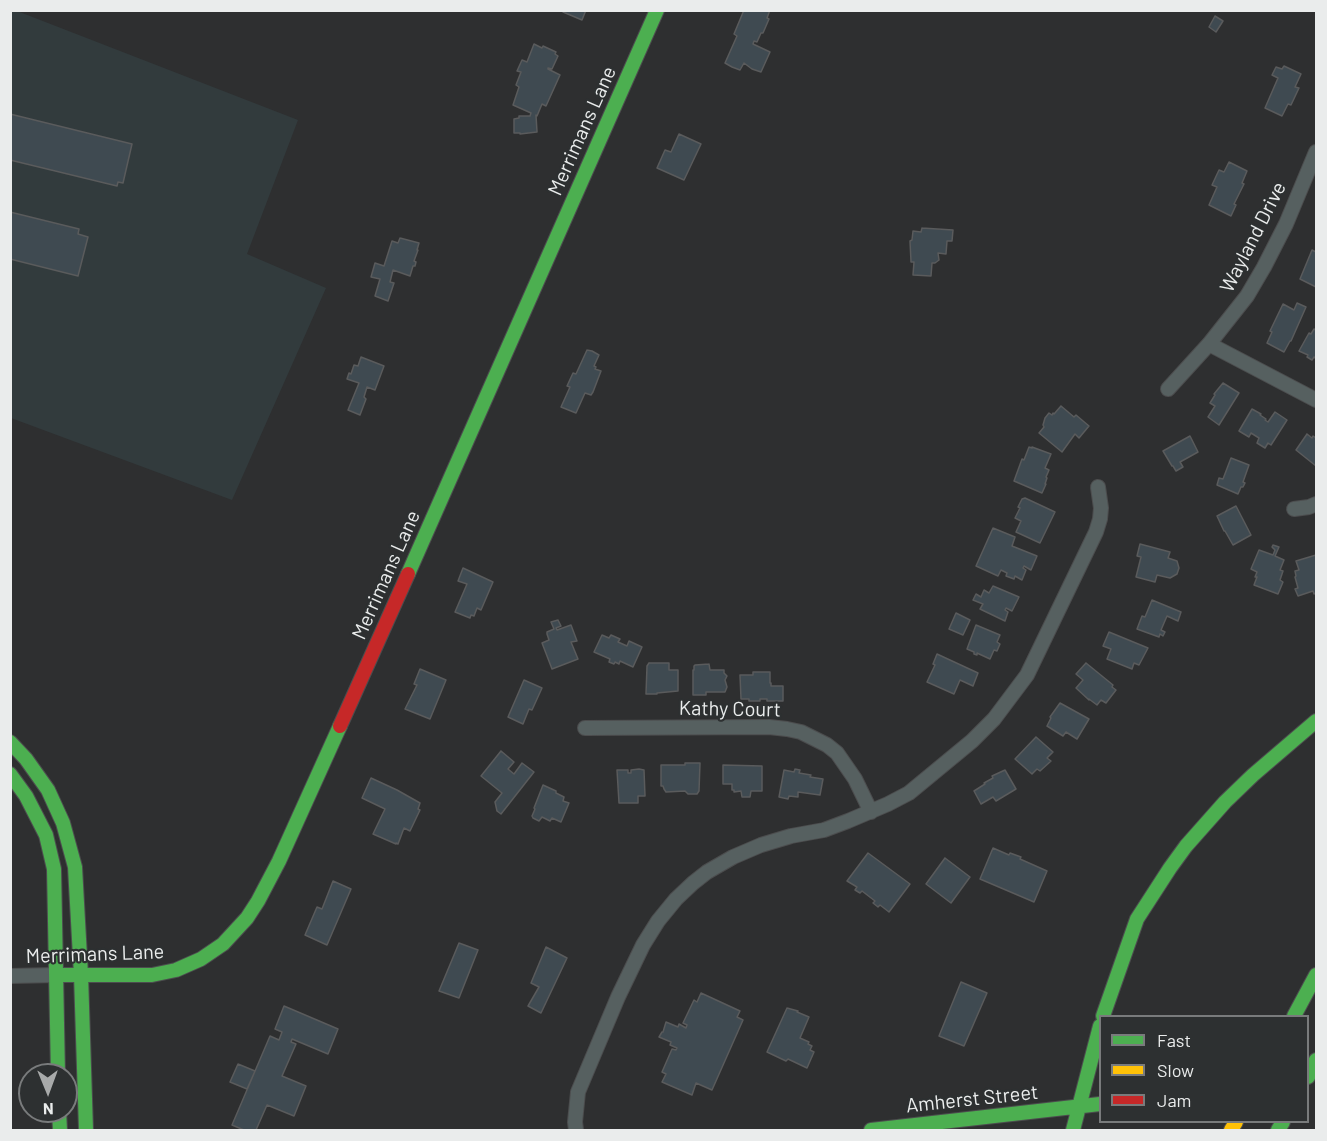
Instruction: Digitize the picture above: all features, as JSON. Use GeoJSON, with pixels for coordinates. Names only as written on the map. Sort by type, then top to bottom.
{"type":"FeatureCollection","features":[{"type":"Feature","properties":{"kind":"main road","name":"Merrimans Lane"},"geometry":{"type":"LineString","coordinates":[[56,975],[130,976],[152,975],[176,970],[194,963],[223,944],[243,924],[258,901],[279,861],[443,495],[657,10]]}},
{"type":"Feature","properties":{"kind":"main road"},"geometry":{"type":"LineString","coordinates":[[1104,1015],[1137,919],[1170,868],[1225,802],[1317,721]]}},
{"type":"Feature","properties":{"kind":"main road"},"geometry":{"type":"LineString","coordinates":[[10,742],[26,759],[48,790],[63,823],[75,867],[86,1131]]}},
{"type":"Feature","properties":{"kind":"main road"},"geometry":{"type":"LineString","coordinates":[[10,774],[26,796],[46,835],[54,869],[58,1063]]}},
{"type":"Feature","properties":{"kind":"main road"},"geometry":{"type":"LineString","coordinates":[[1295,1015],[1317,975]]}},
{"type":"Feature","properties":{"kind":"main road"},"geometry":{"type":"LineString","coordinates":[[1072,1131],[1099,1033]]}},
{"type":"Feature","properties":{"kind":"main road"},"geometry":{"type":"LineString","coordinates":[[1309,1075],[1317,1060]]}},
{"type":"Feature","properties":{"kind":"main road","name":"Amherst Street"},"geometry":{"type":"LineString","coordinates":[[871,1131],[1099,1104]]}},
{"type":"Feature","properties":{"kind":"street","name":"Wayland Drive"},"geometry":{"type":"LineString","coordinates":[[1168,389],[1209,344],[1247,296],[1286,224],[1317,152]]}},
{"type":"Feature","properties":{"kind":"street"},"geometry":{"type":"LineString","coordinates":[[1209,344],[1317,400]]}},
{"type":"Feature","properties":{"kind":"street"},"geometry":{"type":"LineString","coordinates":[[576,1131],[574,1122],[578,1092],[643,945],[658,921],[693,883],[733,856],[761,844],[824,830],[892,802],[909,793],[972,741],[994,719],[1027,675],[1096,532],[1101,508],[1098,488]]}},
{"type":"Feature","properties":{"kind":"street"},"geometry":{"type":"LineString","coordinates":[[1294,509],[1317,504]]}},
{"type":"Feature","properties":{"kind":"street","name":"Kathy Court"},"geometry":{"type":"LineString","coordinates":[[585,728],[769,727],[801,732],[827,745],[837,753],[855,778],[871,812]]}},
{"type":"Feature","properties":{"kind":"street","name":"Merrimans Lane"},"geometry":{"type":"LineString","coordinates":[[10,976],[56,975]]}},
{"type":"Feature","properties":{"kind":"shaded area"},"geometry":{"type":"Polygon","coordinates":[[[10,11],[17,11],[298,120],[247,254],[326,288],[232,500],[11,418],[10,11]]]}},
{"type":"Feature","properties":{"kind":"building"},"geometry":{"type":"Polygon","coordinates":[[[564,10],[586,10],[582,20],[563,12],[564,10]]]}},
{"type":"Feature","properties":{"kind":"building"},"geometry":{"type":"Polygon","coordinates":[[[744,10],[770,10],[763,33],[753,44],[770,52],[761,72],[744,63],[740,70],[725,63],[737,36],[734,34],[744,10]]]}},
{"type":"Feature","properties":{"kind":"building"},"geometry":{"type":"Polygon","coordinates":[[[1215,16],[1223,21],[1216,32],[1209,27],[1215,16]]]}},
{"type":"Feature","properties":{"kind":"building"},"geometry":{"type":"Polygon","coordinates":[[[534,44],[556,52],[558,56],[552,69],[548,69],[560,75],[546,106],[542,104],[536,115],[537,132],[514,133],[514,119],[519,116],[530,116],[531,113],[513,105],[521,72],[517,71],[522,60],[527,62],[534,44]]]}},
{"type":"Feature","properties":{"kind":"building"},"geometry":{"type":"Polygon","coordinates":[[[1284,66],[1301,74],[1295,87],[1299,88],[1291,105],[1288,104],[1282,116],[1265,108],[1278,78],[1272,75],[1276,67],[1282,69],[1284,66]]]}},
{"type":"Feature","properties":{"kind":"building"},"geometry":{"type":"Polygon","coordinates":[[[10,114],[132,144],[123,183],[118,182],[117,186],[10,160],[10,114]]]}},
{"type":"Feature","properties":{"kind":"building"},"geometry":{"type":"Polygon","coordinates":[[[679,134],[701,144],[684,180],[657,168],[665,150],[671,152],[679,134]]]}},
{"type":"Feature","properties":{"kind":"building"},"geometry":{"type":"Polygon","coordinates":[[[1229,162],[1247,171],[1231,216],[1209,205],[1217,187],[1212,185],[1219,170],[1224,172],[1229,162]]]}},
{"type":"Feature","properties":{"kind":"building"},"geometry":{"type":"Polygon","coordinates":[[[10,212],[79,229],[78,234],[88,237],[78,276],[10,259],[10,212]]]}},
{"type":"Feature","properties":{"kind":"building"},"geometry":{"type":"Polygon","coordinates":[[[922,228],[953,230],[952,241],[947,241],[946,254],[938,253],[939,260],[932,263],[931,276],[913,275],[914,262],[911,262],[910,241],[913,231],[921,232],[922,228]]]}},
{"type":"Feature","properties":{"kind":"building"},"geometry":{"type":"Polygon","coordinates":[[[400,238],[419,243],[414,261],[416,262],[410,276],[393,270],[390,282],[394,283],[388,301],[375,296],[380,279],[371,277],[375,263],[384,266],[392,241],[398,243],[400,238]]]}},
{"type":"Feature","properties":{"kind":"building"},"geometry":{"type":"Polygon","coordinates":[[[1312,250],[1316,252],[1316,287],[1300,279],[1312,250]]]}},
{"type":"Feature","properties":{"kind":"building"},"geometry":{"type":"Polygon","coordinates":[[[1297,303],[1306,307],[1284,352],[1267,343],[1272,332],[1270,331],[1283,304],[1294,310],[1297,303]]]}},
{"type":"Feature","properties":{"kind":"building"},"geometry":{"type":"Polygon","coordinates":[[[1314,329],[1316,330],[1316,358],[1312,360],[1307,357],[1308,355],[1299,351],[1309,333],[1311,334],[1314,329]]]}},
{"type":"Feature","properties":{"kind":"building"},"geometry":{"type":"Polygon","coordinates":[[[587,350],[599,355],[594,366],[595,369],[601,371],[593,392],[591,395],[585,393],[576,413],[561,407],[570,387],[567,386],[573,373],[576,374],[587,350]]]}},
{"type":"Feature","properties":{"kind":"building"},"geometry":{"type":"Polygon","coordinates":[[[361,357],[384,366],[375,390],[367,387],[364,397],[366,399],[360,415],[348,410],[359,383],[347,379],[354,365],[358,366],[361,357]]]}},
{"type":"Feature","properties":{"kind":"building"},"geometry":{"type":"Polygon","coordinates":[[[1223,383],[1239,393],[1219,425],[1208,417],[1215,406],[1210,403],[1223,383]]]}},
{"type":"Feature","properties":{"kind":"building"},"geometry":{"type":"Polygon","coordinates":[[[1061,406],[1089,426],[1079,438],[1075,434],[1062,452],[1039,433],[1049,413],[1054,414],[1061,406]]]}},
{"type":"Feature","properties":{"kind":"building"},"geometry":{"type":"Polygon","coordinates":[[[1252,409],[1268,422],[1275,412],[1287,420],[1271,445],[1268,443],[1265,448],[1257,443],[1259,438],[1251,433],[1249,437],[1239,431],[1252,409]]]}},
{"type":"Feature","properties":{"kind":"building"},"geometry":{"type":"Polygon","coordinates":[[[1307,434],[1316,438],[1316,466],[1296,450],[1307,434]]]}},
{"type":"Feature","properties":{"kind":"building"},"geometry":{"type":"Polygon","coordinates":[[[1190,436],[1198,452],[1180,462],[1183,467],[1176,471],[1163,451],[1190,436]]]}},
{"type":"Feature","properties":{"kind":"building"},"geometry":{"type":"Polygon","coordinates":[[[1029,447],[1051,454],[1045,468],[1049,470],[1042,493],[1014,481],[1029,447]]]}},
{"type":"Feature","properties":{"kind":"building"},"geometry":{"type":"Polygon","coordinates":[[[1231,458],[1249,465],[1243,482],[1245,483],[1238,494],[1217,485],[1219,478],[1223,479],[1231,458]]]}},
{"type":"Feature","properties":{"kind":"building"},"geometry":{"type":"Polygon","coordinates":[[[1025,498],[1055,512],[1040,543],[1016,532],[1021,521],[1015,518],[1022,499],[1025,498]]]}},
{"type":"Feature","properties":{"kind":"building"},"geometry":{"type":"Polygon","coordinates":[[[1236,506],[1251,535],[1233,545],[1217,516],[1236,506]]]}},
{"type":"Feature","properties":{"kind":"building"},"geometry":{"type":"Polygon","coordinates":[[[993,528],[1015,537],[1012,546],[1037,556],[1031,570],[1024,566],[1026,570],[1022,580],[1015,576],[1014,579],[1006,576],[1007,573],[1001,570],[998,576],[976,566],[993,528]]]}},
{"type":"Feature","properties":{"kind":"building"},"geometry":{"type":"Polygon","coordinates":[[[1140,544],[1170,552],[1168,558],[1177,561],[1179,568],[1177,574],[1170,578],[1157,575],[1155,582],[1136,577],[1141,557],[1137,556],[1140,544]]]}},
{"type":"Feature","properties":{"kind":"building"},"geometry":{"type":"Polygon","coordinates":[[[1273,545],[1279,547],[1275,556],[1284,560],[1280,570],[1283,571],[1280,580],[1283,582],[1278,594],[1254,585],[1257,572],[1251,569],[1259,550],[1273,555],[1275,550],[1273,545]]]}},
{"type":"Feature","properties":{"kind":"building"},"geometry":{"type":"Polygon","coordinates":[[[1316,555],[1316,593],[1314,594],[1313,591],[1298,596],[1295,589],[1298,588],[1295,571],[1299,570],[1296,561],[1316,555]]]}},
{"type":"Feature","properties":{"kind":"building"},"geometry":{"type":"Polygon","coordinates":[[[463,568],[493,582],[481,610],[477,608],[474,616],[471,615],[470,618],[455,612],[467,584],[458,581],[463,568]]]}},
{"type":"Feature","properties":{"kind":"building"},"geometry":{"type":"Polygon","coordinates":[[[993,586],[1019,597],[1012,611],[1006,608],[1008,612],[1005,621],[980,609],[983,604],[973,600],[976,594],[981,597],[984,590],[989,593],[993,586]]]}},
{"type":"Feature","properties":{"kind":"building"},"geometry":{"type":"Polygon","coordinates":[[[1152,600],[1181,612],[1178,621],[1167,616],[1161,630],[1165,632],[1159,637],[1137,629],[1152,600]]]}},
{"type":"Feature","properties":{"kind":"building"},"geometry":{"type":"Polygon","coordinates":[[[956,613],[970,620],[963,635],[949,629],[956,613]]]}},
{"type":"Feature","properties":{"kind":"building"},"geometry":{"type":"Polygon","coordinates":[[[558,620],[561,626],[556,628],[557,630],[571,625],[577,641],[571,642],[578,659],[552,669],[542,643],[549,640],[547,632],[554,629],[551,622],[558,620]]]}},
{"type":"Feature","properties":{"kind":"building"},"geometry":{"type":"Polygon","coordinates":[[[976,625],[1000,635],[997,642],[1000,644],[990,659],[967,649],[976,625]]]}},
{"type":"Feature","properties":{"kind":"building"},"geometry":{"type":"Polygon","coordinates":[[[1109,632],[1148,648],[1139,665],[1134,663],[1132,669],[1107,659],[1111,649],[1103,646],[1109,632]]]}},
{"type":"Feature","properties":{"kind":"building"},"geometry":{"type":"Polygon","coordinates":[[[602,635],[609,638],[611,635],[620,639],[618,642],[627,646],[629,641],[642,647],[633,667],[620,661],[619,664],[615,662],[614,664],[609,662],[610,659],[594,652],[602,635]]]}},
{"type":"Feature","properties":{"kind":"building"},"geometry":{"type":"Polygon","coordinates":[[[937,654],[978,673],[973,686],[960,680],[954,694],[927,682],[935,665],[933,664],[937,654]]]}},
{"type":"Feature","properties":{"kind":"building"},"geometry":{"type":"Polygon","coordinates":[[[649,663],[669,663],[669,670],[678,670],[678,691],[646,694],[649,663]]]}},
{"type":"Feature","properties":{"kind":"building"},"geometry":{"type":"Polygon","coordinates":[[[1086,663],[1116,690],[1106,703],[1101,700],[1097,705],[1076,688],[1083,680],[1076,674],[1086,663]]]}},
{"type":"Feature","properties":{"kind":"building"},"geometry":{"type":"Polygon","coordinates":[[[709,664],[710,670],[724,670],[727,676],[725,692],[693,695],[694,666],[709,664]]]}},
{"type":"Feature","properties":{"kind":"building"},"geometry":{"type":"Polygon","coordinates":[[[420,669],[446,680],[430,719],[405,709],[417,685],[414,684],[420,669]]]}},
{"type":"Feature","properties":{"kind":"building"},"geometry":{"type":"Polygon","coordinates":[[[753,672],[770,672],[771,686],[783,686],[783,701],[741,699],[740,675],[753,675],[753,672]]]}},
{"type":"Feature","properties":{"kind":"building"},"geometry":{"type":"Polygon","coordinates":[[[524,680],[542,688],[523,724],[508,717],[524,680]]]}},
{"type":"Feature","properties":{"kind":"building"},"geometry":{"type":"Polygon","coordinates":[[[1060,703],[1089,719],[1077,739],[1066,732],[1063,736],[1047,726],[1050,717],[1060,703]]]}},
{"type":"Feature","properties":{"kind":"building"},"geometry":{"type":"Polygon","coordinates":[[[1036,737],[1053,752],[1047,758],[1051,761],[1040,771],[1037,769],[1032,774],[1015,759],[1036,737]]]}},
{"type":"Feature","properties":{"kind":"building"},"geometry":{"type":"Polygon","coordinates":[[[501,751],[514,762],[508,769],[514,774],[522,763],[534,772],[501,814],[497,811],[495,802],[502,793],[481,776],[501,751]]]}},
{"type":"Feature","properties":{"kind":"building"},"geometry":{"type":"Polygon","coordinates":[[[685,763],[700,763],[699,791],[697,794],[688,794],[685,791],[666,792],[661,786],[661,765],[685,765],[685,763]]]}},
{"type":"Feature","properties":{"kind":"building"},"geometry":{"type":"Polygon","coordinates":[[[723,765],[762,766],[762,791],[751,791],[750,797],[742,797],[741,791],[734,792],[732,784],[723,784],[723,765]]]}},
{"type":"Feature","properties":{"kind":"building"},"geometry":{"type":"Polygon","coordinates":[[[795,769],[800,770],[799,773],[811,775],[810,777],[823,779],[820,795],[798,792],[798,797],[789,796],[788,799],[779,797],[784,770],[794,772],[795,769]]]}},
{"type":"Feature","properties":{"kind":"building"},"geometry":{"type":"Polygon","coordinates":[[[617,770],[628,770],[628,773],[631,773],[631,770],[644,770],[645,796],[638,796],[638,803],[619,803],[617,770]]]}},
{"type":"Feature","properties":{"kind":"building"},"geometry":{"type":"Polygon","coordinates":[[[1005,770],[1016,789],[996,801],[993,797],[981,804],[974,791],[993,778],[992,776],[1005,770]]]}},
{"type":"Feature","properties":{"kind":"building"},"geometry":{"type":"Polygon","coordinates":[[[371,778],[420,803],[418,809],[420,810],[410,831],[404,828],[398,844],[373,834],[385,809],[362,798],[371,778]]]}},
{"type":"Feature","properties":{"kind":"building"},"geometry":{"type":"Polygon","coordinates":[[[543,785],[556,791],[564,797],[563,801],[569,803],[561,822],[552,818],[550,821],[542,817],[539,821],[532,816],[543,785]]]}},
{"type":"Feature","properties":{"kind":"building"},"geometry":{"type":"Polygon","coordinates":[[[993,848],[1021,857],[1020,859],[1047,871],[1034,902],[980,879],[993,848]]]}},
{"type":"Feature","properties":{"kind":"building"},"geometry":{"type":"Polygon","coordinates":[[[868,853],[910,884],[889,912],[880,905],[878,907],[873,903],[875,901],[862,891],[860,893],[855,890],[857,887],[847,881],[868,853]]]}},
{"type":"Feature","properties":{"kind":"building"},"geometry":{"type":"Polygon","coordinates":[[[945,858],[970,877],[951,903],[926,884],[945,858]]]}},
{"type":"Feature","properties":{"kind":"building"},"geometry":{"type":"Polygon","coordinates":[[[333,881],[351,889],[327,945],[305,935],[317,907],[322,909],[333,881]]]}},
{"type":"Feature","properties":{"kind":"building"},"geometry":{"type":"Polygon","coordinates":[[[459,943],[478,950],[459,998],[439,991],[459,943]]]}},
{"type":"Feature","properties":{"kind":"building"},"geometry":{"type":"Polygon","coordinates":[[[546,947],[567,958],[541,1013],[528,1006],[539,987],[531,983],[546,947]]]}},
{"type":"Feature","properties":{"kind":"building"},"geometry":{"type":"Polygon","coordinates":[[[961,982],[987,993],[964,1046],[939,1036],[961,982]]]}},
{"type":"Feature","properties":{"kind":"building"},"geometry":{"type":"Polygon","coordinates":[[[701,993],[740,1011],[737,1017],[743,1020],[712,1090],[696,1083],[692,1095],[662,1082],[666,1074],[662,1072],[672,1049],[677,1048],[670,1045],[671,1042],[659,1037],[666,1022],[678,1027],[679,1024],[686,1028],[687,1025],[683,1023],[694,1000],[697,1002],[701,993]]]}},
{"type":"Feature","properties":{"kind":"building"},"geometry":{"type":"Polygon","coordinates":[[[284,1006],[338,1029],[328,1054],[292,1039],[291,1042],[296,1044],[282,1076],[306,1086],[294,1116],[267,1105],[256,1130],[244,1130],[232,1125],[270,1036],[279,1040],[282,1032],[275,1029],[284,1006]]]}},
{"type":"Feature","properties":{"kind":"building"},"geometry":{"type":"Polygon","coordinates":[[[787,1008],[809,1017],[800,1038],[809,1042],[808,1044],[812,1046],[810,1050],[814,1052],[807,1068],[767,1052],[787,1008]]]}},
{"type":"Feature","properties":{"kind":"building"},"geometry":{"type":"Polygon","coordinates":[[[238,1064],[255,1071],[247,1089],[230,1082],[238,1064]]]}},
{"type":"Feature","properties":{"kind":"traffic: fast"},"geometry":{"type":"LineString","coordinates":[[408,574],[657,10]]}},
{"type":"Feature","properties":{"kind":"traffic: fast"},"geometry":{"type":"LineString","coordinates":[[1103,1015],[1137,919],[1170,868],[1225,802],[1316,721]]}},
{"type":"Feature","properties":{"kind":"traffic: fast"},"geometry":{"type":"LineString","coordinates":[[56,975],[152,975],[176,970],[201,959],[223,944],[247,918],[258,901],[279,861],[340,726]]}},
{"type":"Feature","properties":{"kind":"traffic: fast"},"geometry":{"type":"LineString","coordinates":[[10,742],[26,759],[48,790],[63,823],[75,867],[86,1130]]}},
{"type":"Feature","properties":{"kind":"traffic: fast"},"geometry":{"type":"LineString","coordinates":[[10,774],[26,796],[46,835],[54,869],[58,1063]]}},
{"type":"Feature","properties":{"kind":"traffic: fast"},"geometry":{"type":"LineString","coordinates":[[1295,1015],[1316,975]]}},
{"type":"Feature","properties":{"kind":"traffic: fast"},"geometry":{"type":"LineString","coordinates":[[1073,1130],[1099,1030]]}},
{"type":"Feature","properties":{"kind":"traffic: fast"},"geometry":{"type":"LineString","coordinates":[[1309,1075],[1316,1060]]}},
{"type":"Feature","properties":{"kind":"traffic: fast"},"geometry":{"type":"LineString","coordinates":[[871,1130],[1099,1104]]}},
{"type":"Feature","properties":{"kind":"traffic: fast"},"geometry":{"type":"LineString","coordinates":[[60,1123],[60,1130]]}},
{"type":"Feature","properties":{"kind":"traffic: fast"},"geometry":{"type":"LineString","coordinates":[[1278,1130],[1282,1123]]}},
{"type":"Feature","properties":{"kind":"traffic: slow"},"geometry":{"type":"LineString","coordinates":[[1231,1130],[1235,1123]]}},
{"type":"Feature","properties":{"kind":"traffic: jam"},"geometry":{"type":"LineString","coordinates":[[340,726],[408,574]]}}]}
